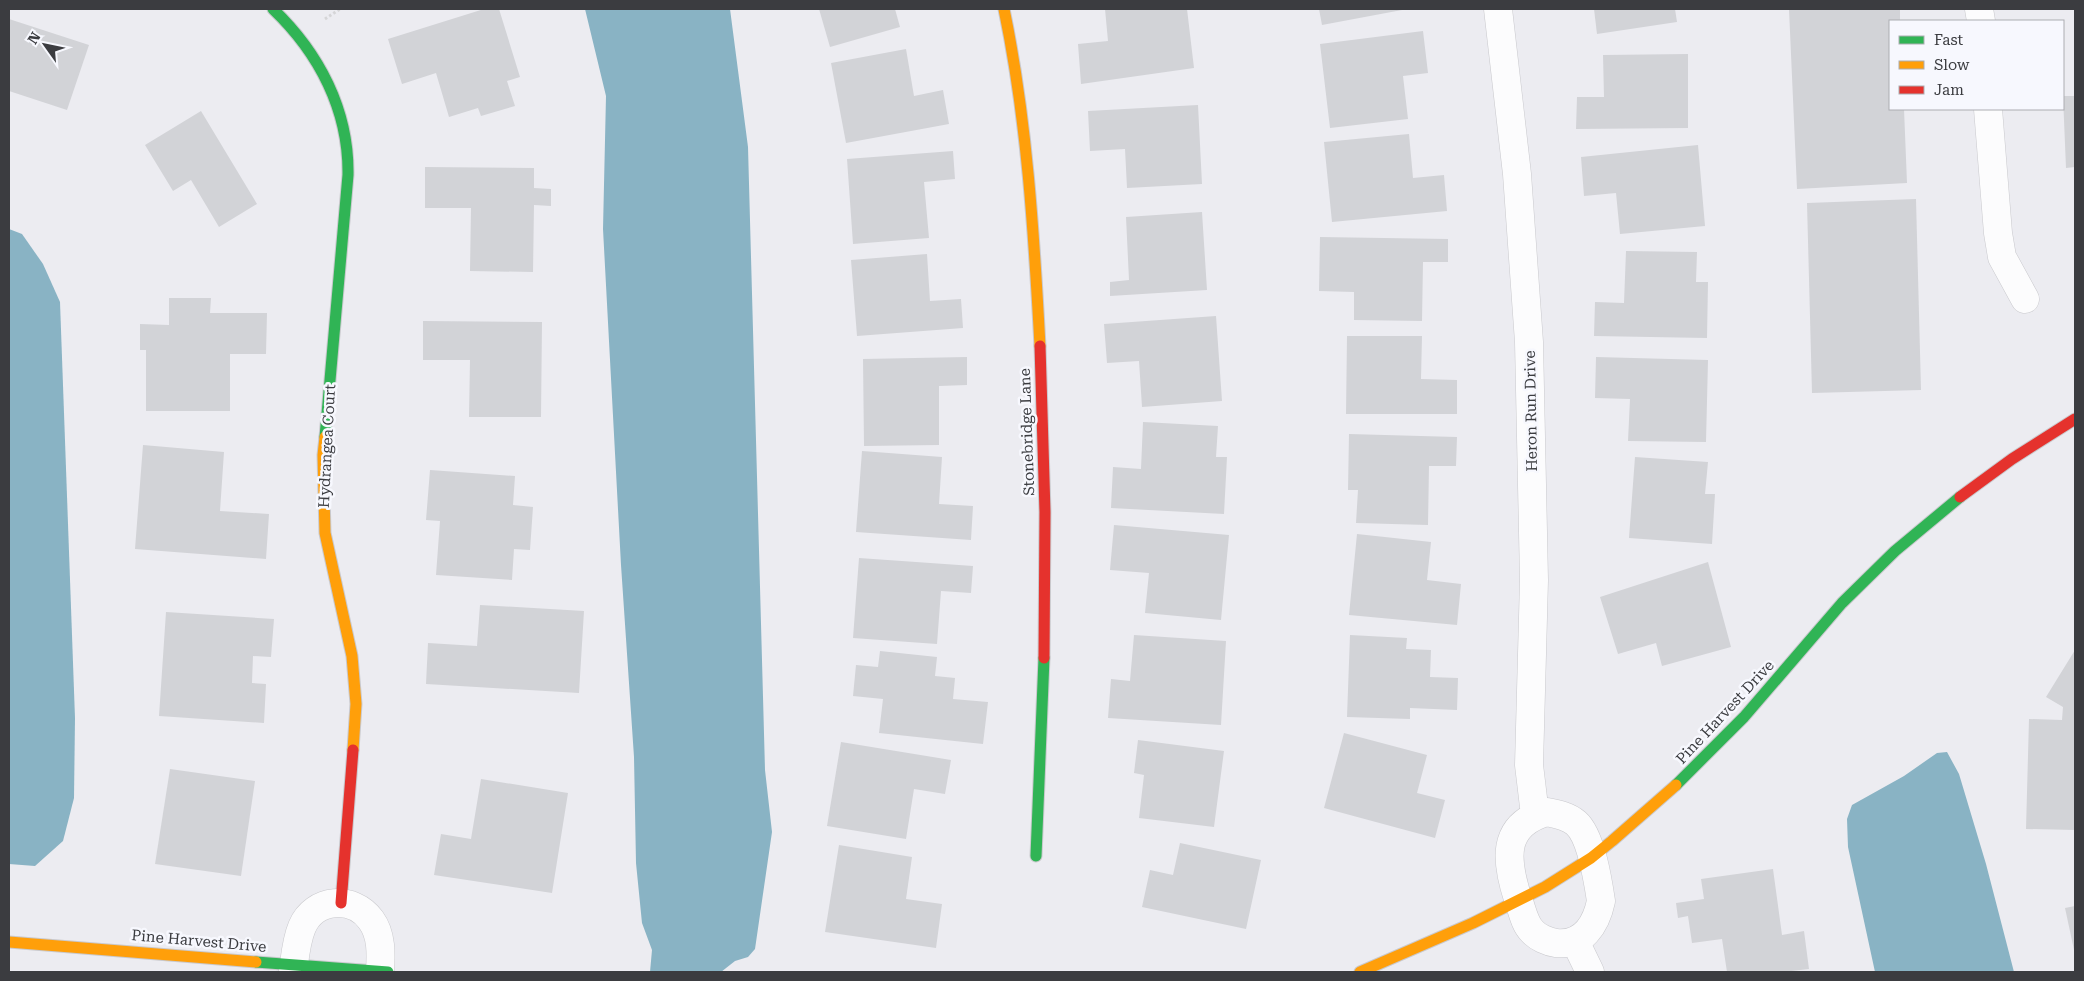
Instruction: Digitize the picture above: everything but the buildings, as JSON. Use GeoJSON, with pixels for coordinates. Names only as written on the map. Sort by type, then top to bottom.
{"type":"FeatureCollection","features":[{"type":"Feature","properties":{"kind":"street","name":"Hydrangea Court"},"geometry":{"type":"LineString","coordinates":[[273,9],[300,37],[333,91],[347,145],[348,175],[323,455],[324,533],[352,656],[356,704],[341,903]]}},
{"type":"Feature","properties":{"kind":"street","name":"Stonebridge Lane"},"geometry":{"type":"LineString","coordinates":[[1004,9],[1017,83],[1025,156],[1036,284],[1042,396],[1045,610],[1036,856]]}},
{"type":"Feature","properties":{"kind":"street","name":"Heron Run Drive"},"geometry":{"type":"LineString","coordinates":[[1498,9],[1517,174],[1529,342],[1534,570],[1529,765],[1535,815]]}},
{"type":"Feature","properties":{"kind":"street"},"geometry":{"type":"LineString","coordinates":[[1988,110],[1998,233],[2002,257],[2025,299]]}},
{"type":"Feature","properties":{"kind":"street","name":"Pine Harvest Drive"},"geometry":{"type":"LineString","coordinates":[[1360,972],[1472,924],[1519,901],[1591,856],[1654,805],[1728,734],[1840,605],[1904,542],[1976,484],[2014,457],[2075,419]]}},
{"type":"Feature","properties":{"kind":"street"},"geometry":{"type":"LineString","coordinates":[[1547,812],[1563,815],[1576,822],[1584,832],[1591,856],[1601,901],[1594,923],[1586,934],[1575,941],[1565,944],[1552,942],[1532,931],[1526,922],[1510,872],[1509,852],[1516,831],[1524,822],[1535,815],[1547,812]]}},
{"type":"Feature","properties":{"kind":"street"},"geometry":{"type":"LineString","coordinates":[[294,968],[298,940],[302,926],[308,917],[317,908],[329,903],[341,903],[353,906],[371,920],[380,945],[380,972]]}},
{"type":"Feature","properties":{"kind":"street"},"geometry":{"type":"LineString","coordinates":[[1575,941],[1590,972]]}},
{"type":"Feature","properties":{"kind":"street","name":"Pine Harvest Drive"},"geometry":{"type":"LineString","coordinates":[[9,942],[294,968],[388,972]]}},
{"type":"Feature","properties":{"kind":"water"},"geometry":{"type":"Polygon","coordinates":[[[585,9],[730,9],[748,147],[765,770],[772,832],[755,949],[748,957],[735,961],[721,972],[650,972],[652,950],[642,923],[636,863],[634,757],[621,565],[603,229],[606,96],[585,9]]]}},
{"type":"Feature","properties":{"kind":"water"},"geometry":{"type":"Polygon","coordinates":[[[9,229],[22,234],[43,264],[60,302],[75,718],[74,798],[63,841],[35,866],[9,864],[9,229]]]}},
{"type":"Feature","properties":{"kind":"water"},"geometry":{"type":"Polygon","coordinates":[[[1947,752],[1959,774],[1986,864],[2014,972],[1875,972],[1848,847],[1847,819],[1852,805],[1904,776],[1937,753],[1947,752]]]}},
{"type":"Feature","properties":{"kind":"traffic: fast"},"geometry":{"type":"LineString","coordinates":[[273,9],[304,44],[328,84],[337,106],[347,151],[348,175],[325,437]]}},
{"type":"Feature","properties":{"kind":"traffic: fast"},"geometry":{"type":"LineString","coordinates":[[1676,785],[1744,717],[1842,603],[1895,551],[1960,497]]}},
{"type":"Feature","properties":{"kind":"traffic: fast"},"geometry":{"type":"LineString","coordinates":[[1036,856],[1044,658]]}},
{"type":"Feature","properties":{"kind":"traffic: fast"},"geometry":{"type":"LineString","coordinates":[[256,962],[388,972]]}},
{"type":"Feature","properties":{"kind":"traffic: slow"},"geometry":{"type":"LineString","coordinates":[[1004,9],[1024,134],[1032,219],[1040,346]]}},
{"type":"Feature","properties":{"kind":"traffic: slow"},"geometry":{"type":"LineString","coordinates":[[325,437],[323,455],[325,533],[352,656],[356,704],[353,750]]}},
{"type":"Feature","properties":{"kind":"traffic: slow"},"geometry":{"type":"LineString","coordinates":[[1360,972],[1473,923],[1545,887],[1591,858],[1676,785]]}},
{"type":"Feature","properties":{"kind":"traffic: slow"},"geometry":{"type":"LineString","coordinates":[[9,942],[256,962]]}},
{"type":"Feature","properties":{"kind":"traffic: jam"},"geometry":{"type":"LineString","coordinates":[[1040,346],[1045,512],[1044,658]]}},
{"type":"Feature","properties":{"kind":"traffic: jam"},"geometry":{"type":"LineString","coordinates":[[1960,497],[2012,459],[2075,419]]}},
{"type":"Feature","properties":{"kind":"traffic: jam"},"geometry":{"type":"LineString","coordinates":[[341,903],[353,750]]}}]}
